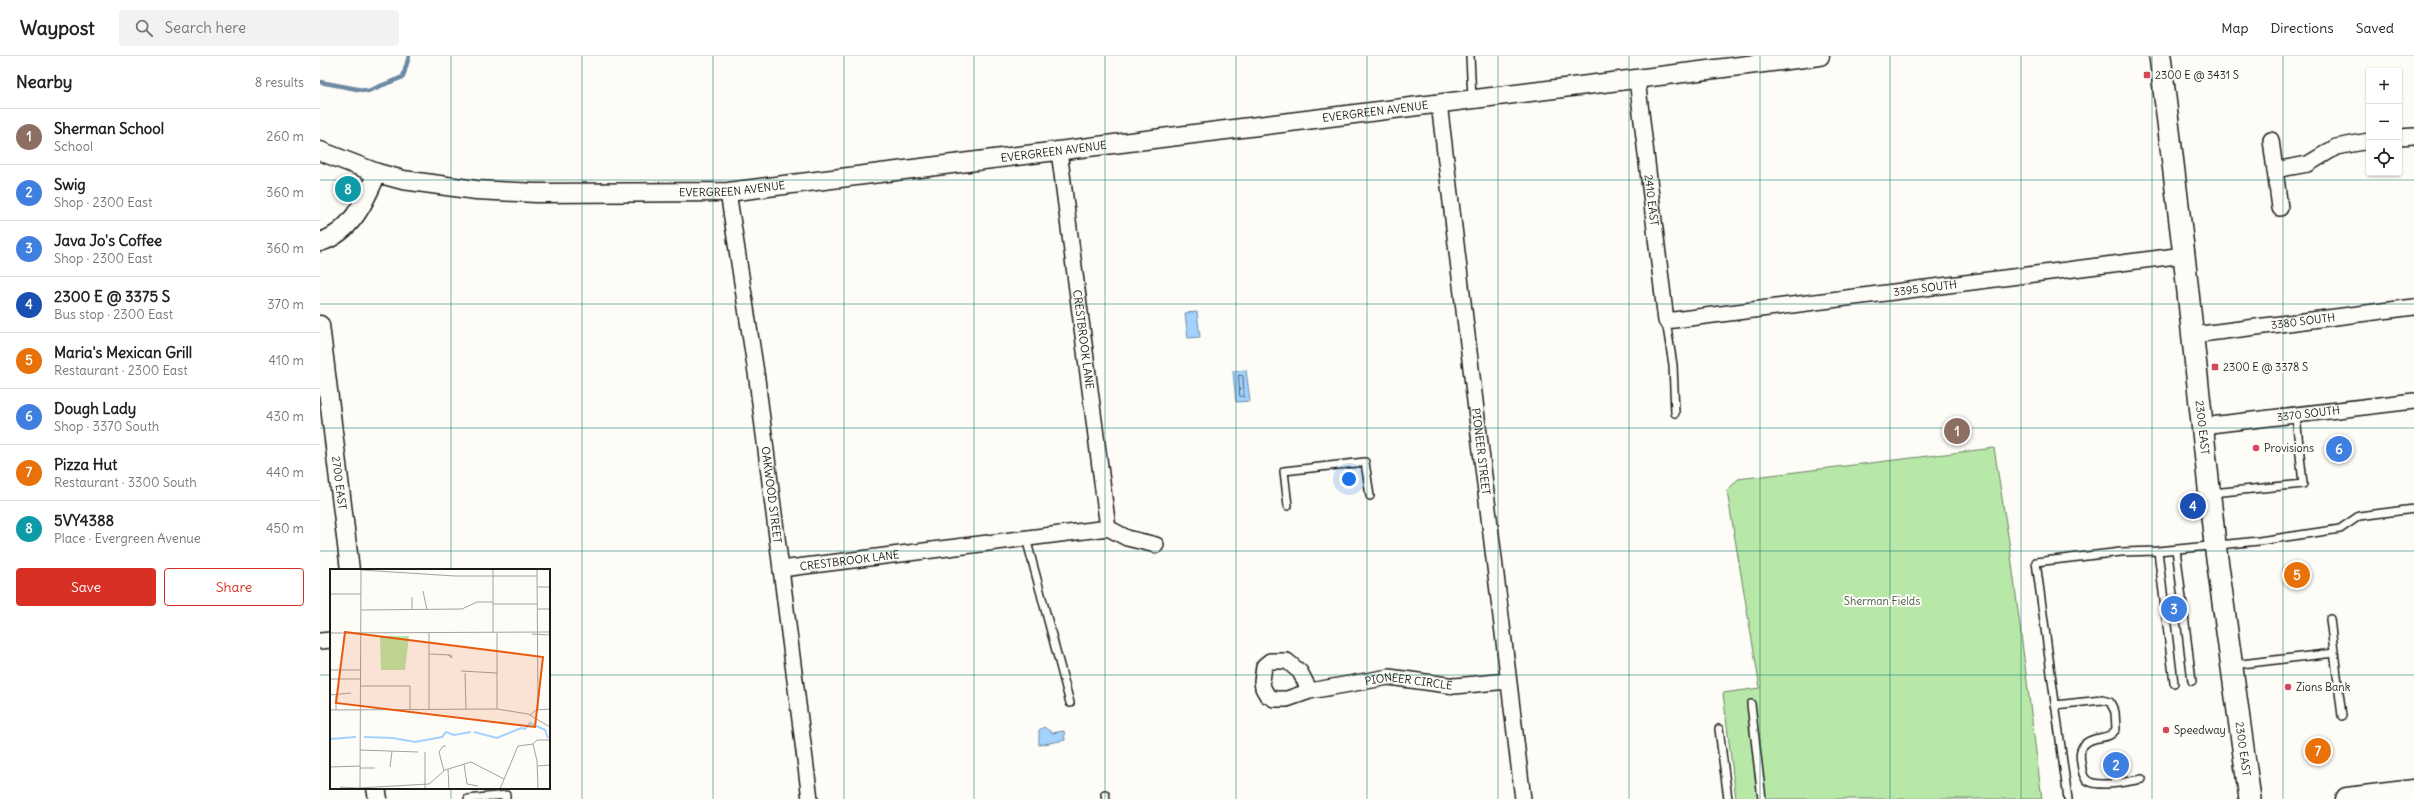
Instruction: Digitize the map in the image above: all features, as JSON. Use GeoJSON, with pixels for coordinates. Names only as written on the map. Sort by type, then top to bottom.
{"type":"FeatureCollection","features":[{"type":"Feature","properties":{"kind":"main road","name":"2300 EAST"},"geometry":{"type":"LineString","coordinates":[[2160,56],[2193,335],[2215,544],[2250,799]]}},
{"type":"Feature","properties":{"kind":"main road"},"geometry":{"type":"LineString","coordinates":[[2355,798],[2414,791]]}},
{"type":"Feature","properties":{"kind":"street","name":"EVERGREEN AVENUE"},"geometry":{"type":"LineString","coordinates":[[377,174],[403,180],[506,192],[728,192],[1820,56]]}},
{"type":"Feature","properties":{"kind":"street","name":"2410 EAST"},"geometry":{"type":"LineString","coordinates":[[1637,79],[1666,321]]}},
{"type":"Feature","properties":{"kind":"street","name":"PIONEER STREET"},"geometry":{"type":"LineString","coordinates":[[1439,104],[1523,799]]}},
{"type":"Feature","properties":{"kind":"street"},"geometry":{"type":"LineString","coordinates":[[2402,137],[2414,136]]}},
{"type":"Feature","properties":{"kind":"street"},"geometry":{"type":"LineString","coordinates":[[2271,140],[2280,208]]}},
{"type":"Feature","properties":{"kind":"street"},"geometry":{"type":"LineString","coordinates":[[2275,170],[2308,164],[2336,147],[2366,142]]}},
{"type":"Feature","properties":{"kind":"street"},"geometry":{"type":"LineString","coordinates":[[320,151],[377,174],[357,215],[340,231],[320,242]]}},
{"type":"Feature","properties":{"kind":"street","name":"CRESTBROOK LANE"},"geometry":{"type":"LineString","coordinates":[[781,568],[1108,528],[1059,151]]}},
{"type":"Feature","properties":{"kind":"street","name":"OAKWOOD STREET"},"geometry":{"type":"LineString","coordinates":[[728,192],[757,379],[810,799]]}},
{"type":"Feature","properties":{"kind":"street","name":"3395 SOUTH"},"geometry":{"type":"LineString","coordinates":[[1666,321],[2184,256]]}},
{"type":"Feature","properties":{"kind":"street","name":"3380 SOUTH"},"geometry":{"type":"LineString","coordinates":[[2193,335],[2414,307]]}},
{"type":"Feature","properties":{"kind":"street","name":"2700 EAST"},"geometry":{"type":"LineString","coordinates":[[320,325],[350,569]]}},
{"type":"Feature","properties":{"kind":"street","name":"3370 SOUTH"},"geometry":{"type":"LineString","coordinates":[[2202,426],[2414,401]]}},
{"type":"Feature","properties":{"kind":"street"},"geometry":{"type":"LineString","coordinates":[[1108,528],[1127,538],[1156,545]]}},
{"type":"Feature","properties":{"kind":"street"},"geometry":{"type":"LineString","coordinates":[[320,641],[330,640]]}},
{"type":"Feature","properties":{"kind":"street","name":"PIONEER CIRCLE"},"geometry":{"type":"LineString","coordinates":[[1310,691],[1389,677],[1455,686],[1508,681]]}},
{"type":"Feature","properties":{"kind":"street"},"geometry":{"type":"LineString","coordinates":[[376,789],[378,799]]}},
{"type":"Feature","properties":{"kind":"lane"},"geometry":{"type":"LineString","coordinates":[[1470,56],[1472,99]]}},
{"type":"Feature","properties":{"kind":"lane"},"geometry":{"type":"LineString","coordinates":[[1666,321],[1673,365],[1675,413]]}},
{"type":"Feature","properties":{"kind":"lane"},"geometry":{"type":"LineString","coordinates":[[2209,494],[2303,484],[2296,416]]}},
{"type":"Feature","properties":{"kind":"lane"},"geometry":{"type":"LineString","coordinates":[[1288,506],[1284,471],[1365,462],[1370,496]]}},
{"type":"Feature","properties":{"kind":"lane"},"geometry":{"type":"LineString","coordinates":[[2068,799],[2036,562],[2121,552],[2158,551],[2215,544],[2239,544],[2340,529],[2359,516],[2414,509]]}},
{"type":"Feature","properties":{"kind":"lane"},"geometry":{"type":"LineString","coordinates":[[1026,538],[1070,703]]}},
{"type":"Feature","properties":{"kind":"lane"},"geometry":{"type":"LineString","coordinates":[[2176,549],[2192,681]]}},
{"type":"Feature","properties":{"kind":"lane"},"geometry":{"type":"LineString","coordinates":[[2158,551],[2174,683]]}},
{"type":"Feature","properties":{"kind":"lane"},"geometry":{"type":"LineString","coordinates":[[2330,619],[2342,716]]}},
{"type":"Feature","properties":{"kind":"lane"},"geometry":{"type":"LineString","coordinates":[[2231,665],[2334,653]]}},
{"type":"Feature","properties":{"kind":"lane"},"geometry":{"type":"LineString","coordinates":[[2055,705],[2102,700],[2110,702],[2115,712],[2116,729],[2110,735],[2088,741],[2082,747],[2080,756],[2084,776],[2089,782],[2097,784],[2142,779]]}},
{"type":"Feature","properties":{"kind":"lane"},"geometry":{"type":"LineString","coordinates":[[1751,704],[1762,799]]}},
{"type":"Feature","properties":{"kind":"lane"},"geometry":{"type":"LineString","coordinates":[[1719,729],[1728,799]]}},
{"type":"Feature","properties":{"kind":"lane"},"geometry":{"type":"LineString","coordinates":[[468,799],[506,795],[506,799]]}},
{"type":"Feature","properties":{"kind":"green space","name":"Sherman Fields"},"geometry":{"type":"Polygon","coordinates":[[[1994,448],[2010,548],[2042,799],[1736,799],[1723,693],[1760,688],[1727,491],[1738,479],[1994,448]]]}},
{"type":"Feature","properties":{"kind":"water"},"geometry":{"type":"Polygon","coordinates":[[[1197,312],[1200,337],[1188,338],[1185,313],[1197,312]]]}},
{"type":"Feature","properties":{"kind":"water"},"geometry":{"type":"Polygon","coordinates":[[[1246,370],[1250,401],[1236,402],[1233,371],[1246,370]]]}},
{"type":"Feature","properties":{"kind":"water"},"geometry":{"type":"Polygon","coordinates":[[[1044,727],[1052,733],[1064,731],[1065,740],[1039,745],[1039,730],[1044,727]]]}},
{"type":"Feature","properties":{"kind":"waterway"},"geometry":{"type":"LineString","coordinates":[[320,82],[368,91],[403,77],[409,56]]}},
{"type":"Feature","properties":{"kind":"place","name":"2300 E @ 3431 S"},"geometry":{"type":"Point","coordinates":[2147,75]}},
{"type":"Feature","properties":{"kind":"place","name":"5VY4388"},"geometry":{"type":"Point","coordinates":[348,189]}},
{"type":"Feature","properties":{"kind":"place","name":"2300 E @ 3378 S"},"geometry":{"type":"Point","coordinates":[2215,367]}},
{"type":"Feature","properties":{"kind":"place","name":"Sherman School"},"geometry":{"type":"Point","coordinates":[1957,431]}},
{"type":"Feature","properties":{"kind":"place","name":"Provisions"},"geometry":{"type":"Point","coordinates":[2256,448]}},
{"type":"Feature","properties":{"kind":"place","name":"Dough Lady"},"geometry":{"type":"Point","coordinates":[2339,449]}},
{"type":"Feature","properties":{"kind":"place","name":"2300 E @ 3375 S"},"geometry":{"type":"Point","coordinates":[2193,506]}},
{"type":"Feature","properties":{"kind":"place","name":"Maria's Mexican Grill"},"geometry":{"type":"Point","coordinates":[2297,575]}},
{"type":"Feature","properties":{"kind":"place","name":"Java Jo's Coffee"},"geometry":{"type":"Point","coordinates":[2174,609]}},
{"type":"Feature","properties":{"kind":"place","name":"Zions Bank"},"geometry":{"type":"Point","coordinates":[2288,687]}},
{"type":"Feature","properties":{"kind":"place","name":"Speedway"},"geometry":{"type":"Point","coordinates":[2166,730]}},
{"type":"Feature","properties":{"kind":"place","name":"Pizza Hut"},"geometry":{"type":"Point","coordinates":[2318,751]}},
{"type":"Feature","properties":{"kind":"place","name":"Swig"},"geometry":{"type":"Point","coordinates":[2116,765]}}]}
